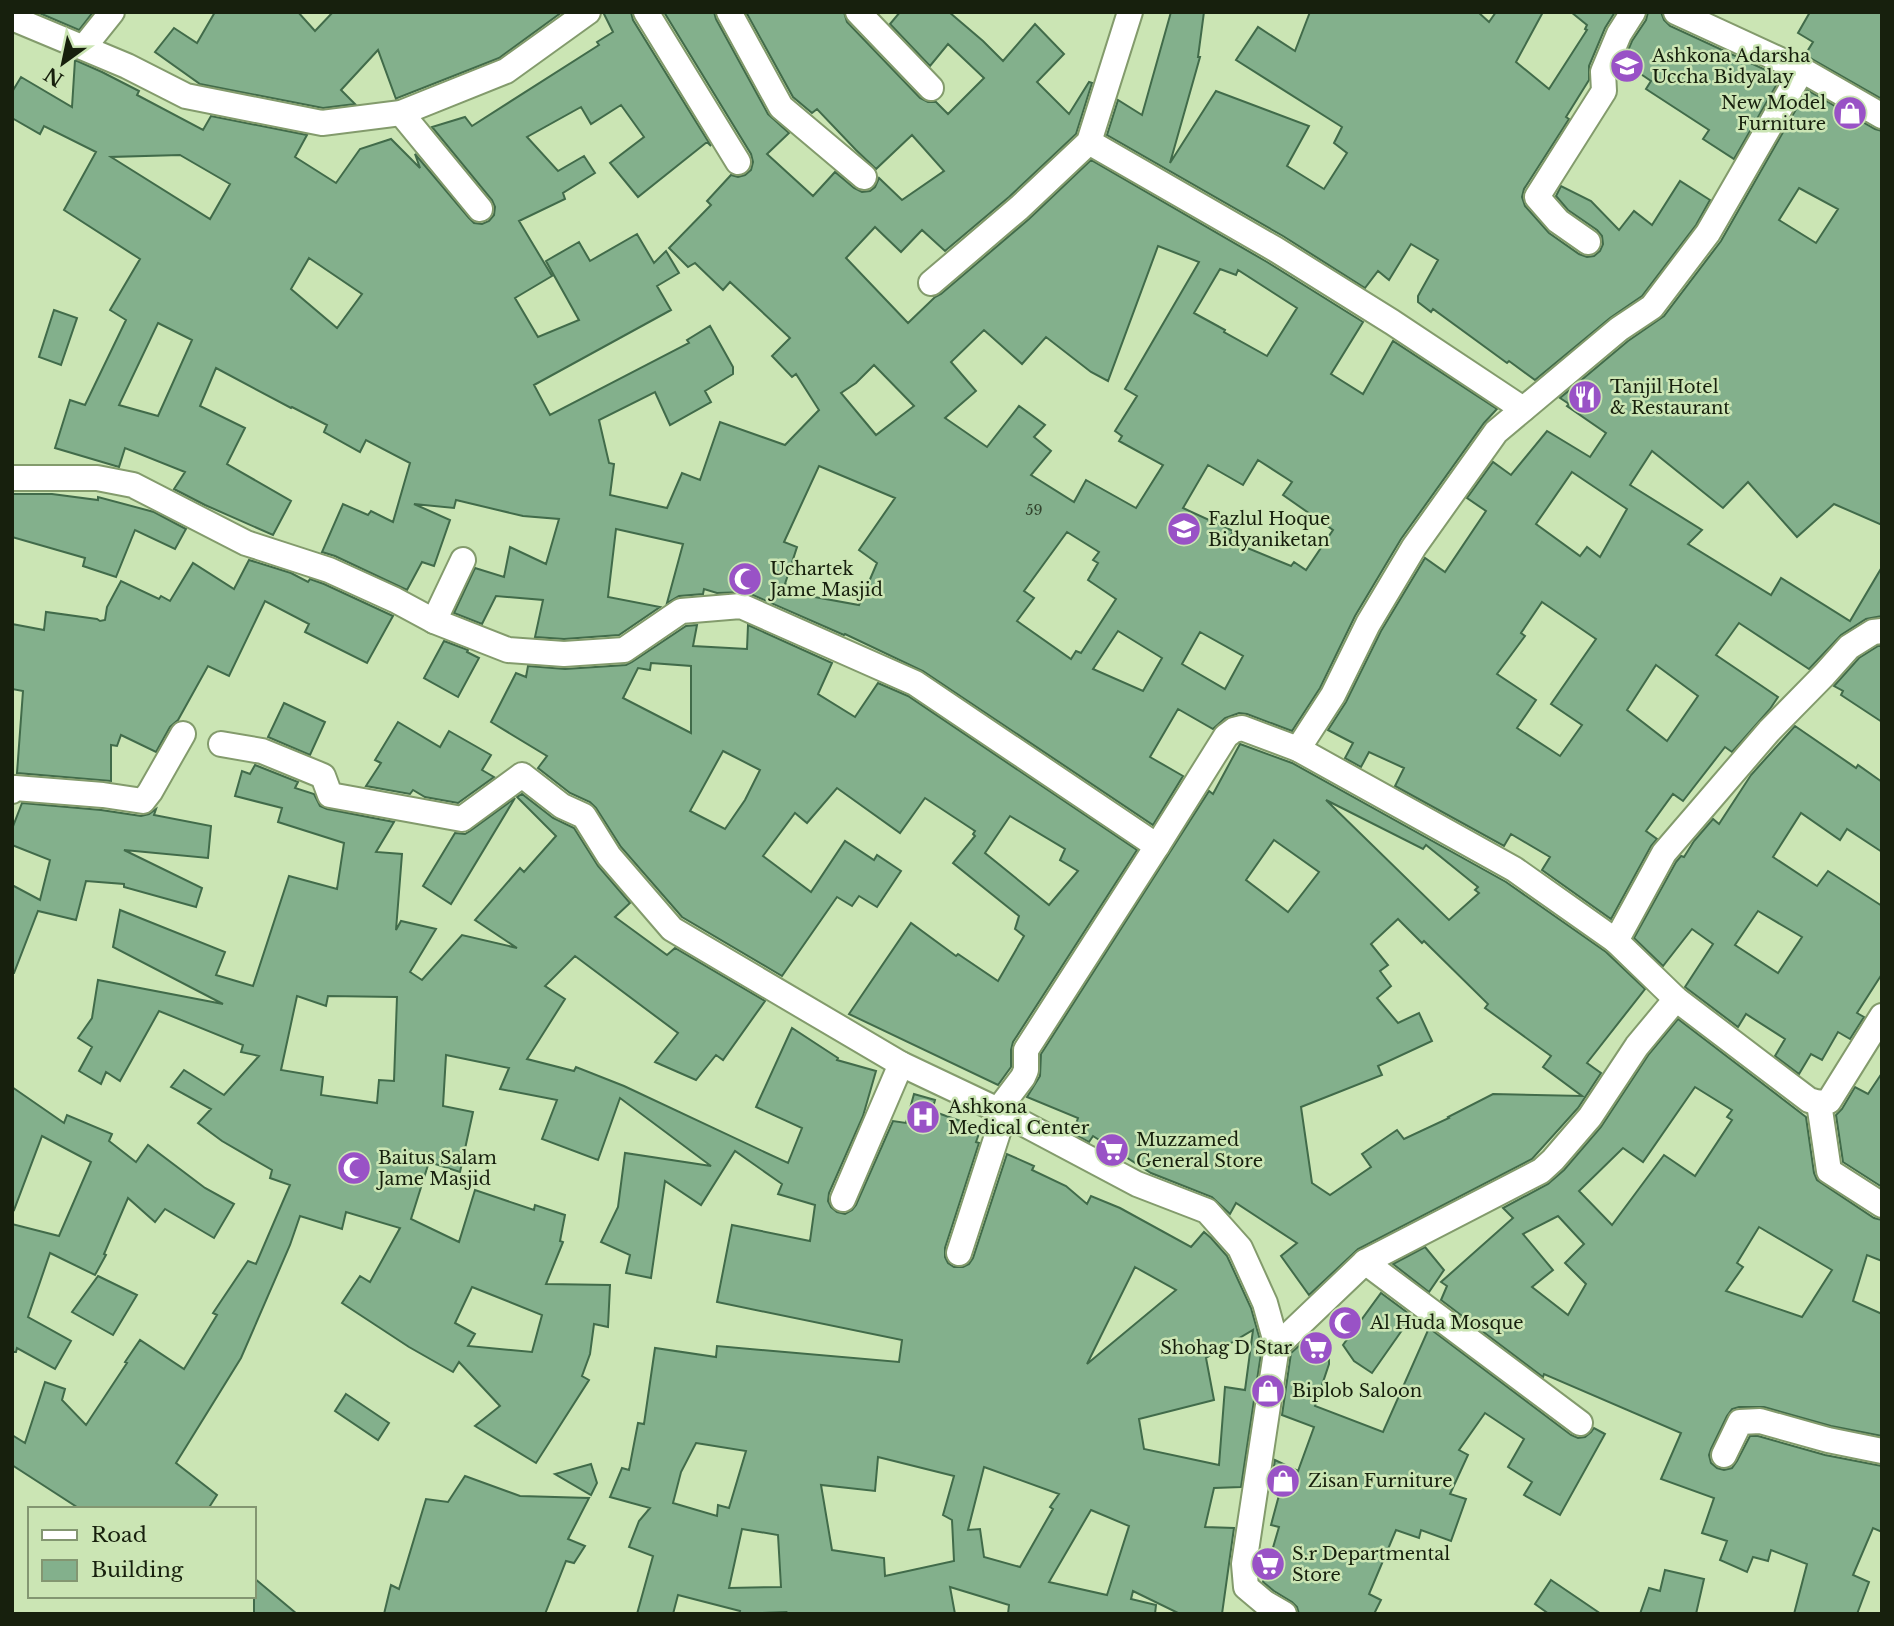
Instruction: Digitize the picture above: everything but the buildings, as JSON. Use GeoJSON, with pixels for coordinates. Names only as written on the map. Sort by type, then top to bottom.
{"type":"FeatureCollection","features":[{"type":"Feature","properties":{"kind":"street"},"geometry":{"type":"LineString","coordinates":[[84,47],[112,12]]}},
{"type":"Feature","properties":{"kind":"street"},"geometry":{"type":"LineString","coordinates":[[12,18],[127,66],[186,96],[322,123],[401,113],[506,71],[588,12]]}},
{"type":"Feature","properties":{"kind":"street"},"geometry":{"type":"LineString","coordinates":[[646,12],[738,162]]}},
{"type":"Feature","properties":{"kind":"street"},"geometry":{"type":"LineString","coordinates":[[729,12],[781,107],[864,177]]}},
{"type":"Feature","properties":{"kind":"street"},"geometry":{"type":"LineString","coordinates":[[858,12],[931,88]]}},
{"type":"Feature","properties":{"kind":"street"},"geometry":{"type":"LineString","coordinates":[[931,283],[1019,208],[1089,142],[1130,12]]}},
{"type":"Feature","properties":{"kind":"street"},"geometry":{"type":"LineString","coordinates":[[1588,242],[1558,221],[1537,197],[1604,92],[1604,72],[1619,34],[1633,12]]}},
{"type":"Feature","properties":{"kind":"street"},"geometry":{"type":"LineString","coordinates":[[1676,12],[1802,70],[1882,116]]}},
{"type":"Feature","properties":{"kind":"street"},"geometry":{"type":"LineString","coordinates":[[1298,749],[1333,695],[1368,624],[1415,547],[1496,432],[1619,329],[1652,307],[1708,233],[1802,70]]}},
{"type":"Feature","properties":{"kind":"street"},"geometry":{"type":"LineString","coordinates":[[401,113],[480,209]]}},
{"type":"Feature","properties":{"kind":"street"},"geometry":{"type":"LineString","coordinates":[[1089,142],[1334,285],[1523,409]]}},
{"type":"Feature","properties":{"kind":"street"},"geometry":{"type":"LineString","coordinates":[[12,478],[97,478],[133,485],[246,543],[329,570],[434,621],[508,650],[564,654],[624,650],[681,611],[741,606],[915,683],[1157,846]]}},
{"type":"Feature","properties":{"kind":"street"},"geometry":{"type":"LineString","coordinates":[[434,621],[463,560]]}},
{"type":"Feature","properties":{"kind":"street"},"geometry":{"type":"LineString","coordinates":[[1616,941],[1672,843],[1769,731],[1849,648],[1873,632],[1882,631]]}},
{"type":"Feature","properties":{"kind":"street"},"geometry":{"type":"LineString","coordinates":[[959,1253],[1001,1112],[1026,1069],[1026,1050],[1226,736],[1234,730],[1242,728],[1298,749],[1514,869],[1616,941],[1676,999],[1809,1100],[1819,1103],[1829,1101],[1882,1016]]}},
{"type":"Feature","properties":{"kind":"street"},"geometry":{"type":"LineString","coordinates":[[12,791],[15,788],[143,801],[183,734]]}},
{"type":"Feature","properties":{"kind":"street"},"geometry":{"type":"LineString","coordinates":[[221,744],[262,751],[323,776],[330,795],[462,819],[522,775],[562,806],[584,816],[609,856],[672,929],[901,1064],[1001,1112],[1137,1184],[1207,1211],[1240,1248],[1265,1303],[1277,1346],[1244,1564],[1246,1587],[1284,1614]]}},
{"type":"Feature","properties":{"kind":"street"},"geometry":{"type":"LineString","coordinates":[[1277,1346],[1365,1262],[1541,1171],[1590,1117],[1637,1046],[1676,999]]}},
{"type":"Feature","properties":{"kind":"street"},"geometry":{"type":"LineString","coordinates":[[843,1199],[901,1064]]}},
{"type":"Feature","properties":{"kind":"street"},"geometry":{"type":"LineString","coordinates":[[1819,1103],[1829,1171],[1882,1205]]}},
{"type":"Feature","properties":{"kind":"street"},"geometry":{"type":"LineString","coordinates":[[1365,1262],[1580,1423]]}},
{"type":"Feature","properties":{"kind":"street"},"geometry":{"type":"LineString","coordinates":[[1724,1455],[1740,1422],[1760,1421],[1828,1440],[1882,1451]]}},
{"type":"Feature","properties":{"kind":"place","name":"Ashkona Adarsha Uccha Bidyalay"},"geometry":{"type":"Point","coordinates":[1627,66]}},
{"type":"Feature","properties":{"kind":"place","name":"New Model Furniture"},"geometry":{"type":"Point","coordinates":[1850,113]}},
{"type":"Feature","properties":{"kind":"place","name":"Tanjil Hotel & Restaurant"},"geometry":{"type":"Point","coordinates":[1585,397]}},
{"type":"Feature","properties":{"kind":"place","name":"Fazlul Hoque Bidyaniketan"},"geometry":{"type":"Point","coordinates":[1184,529]}},
{"type":"Feature","properties":{"kind":"place","name":"Uchartek Jame Masjid"},"geometry":{"type":"Point","coordinates":[745,579]}},
{"type":"Feature","properties":{"kind":"place","name":"Ashkona Medical Center"},"geometry":{"type":"Point","coordinates":[923,1117]}},
{"type":"Feature","properties":{"kind":"place","name":"Muzzamed General Store"},"geometry":{"type":"Point","coordinates":[1112,1150]}},
{"type":"Feature","properties":{"kind":"place","name":"Baitus Salam Jame Masjid"},"geometry":{"type":"Point","coordinates":[354,1168]}},
{"type":"Feature","properties":{"kind":"place","name":"Al Huda Mosque"},"geometry":{"type":"Point","coordinates":[1345,1323]}},
{"type":"Feature","properties":{"kind":"place","name":"Shohag D Star"},"geometry":{"type":"Point","coordinates":[1316,1348]}},
{"type":"Feature","properties":{"kind":"place","name":"Biplob Saloon"},"geometry":{"type":"Point","coordinates":[1268,1391]}},
{"type":"Feature","properties":{"kind":"place","name":"Zisan Furniture"},"geometry":{"type":"Point","coordinates":[1283,1481]}},
{"type":"Feature","properties":{"kind":"place","name":"S.r Departmental Store"},"geometry":{"type":"Point","coordinates":[1268,1564]}}]}
